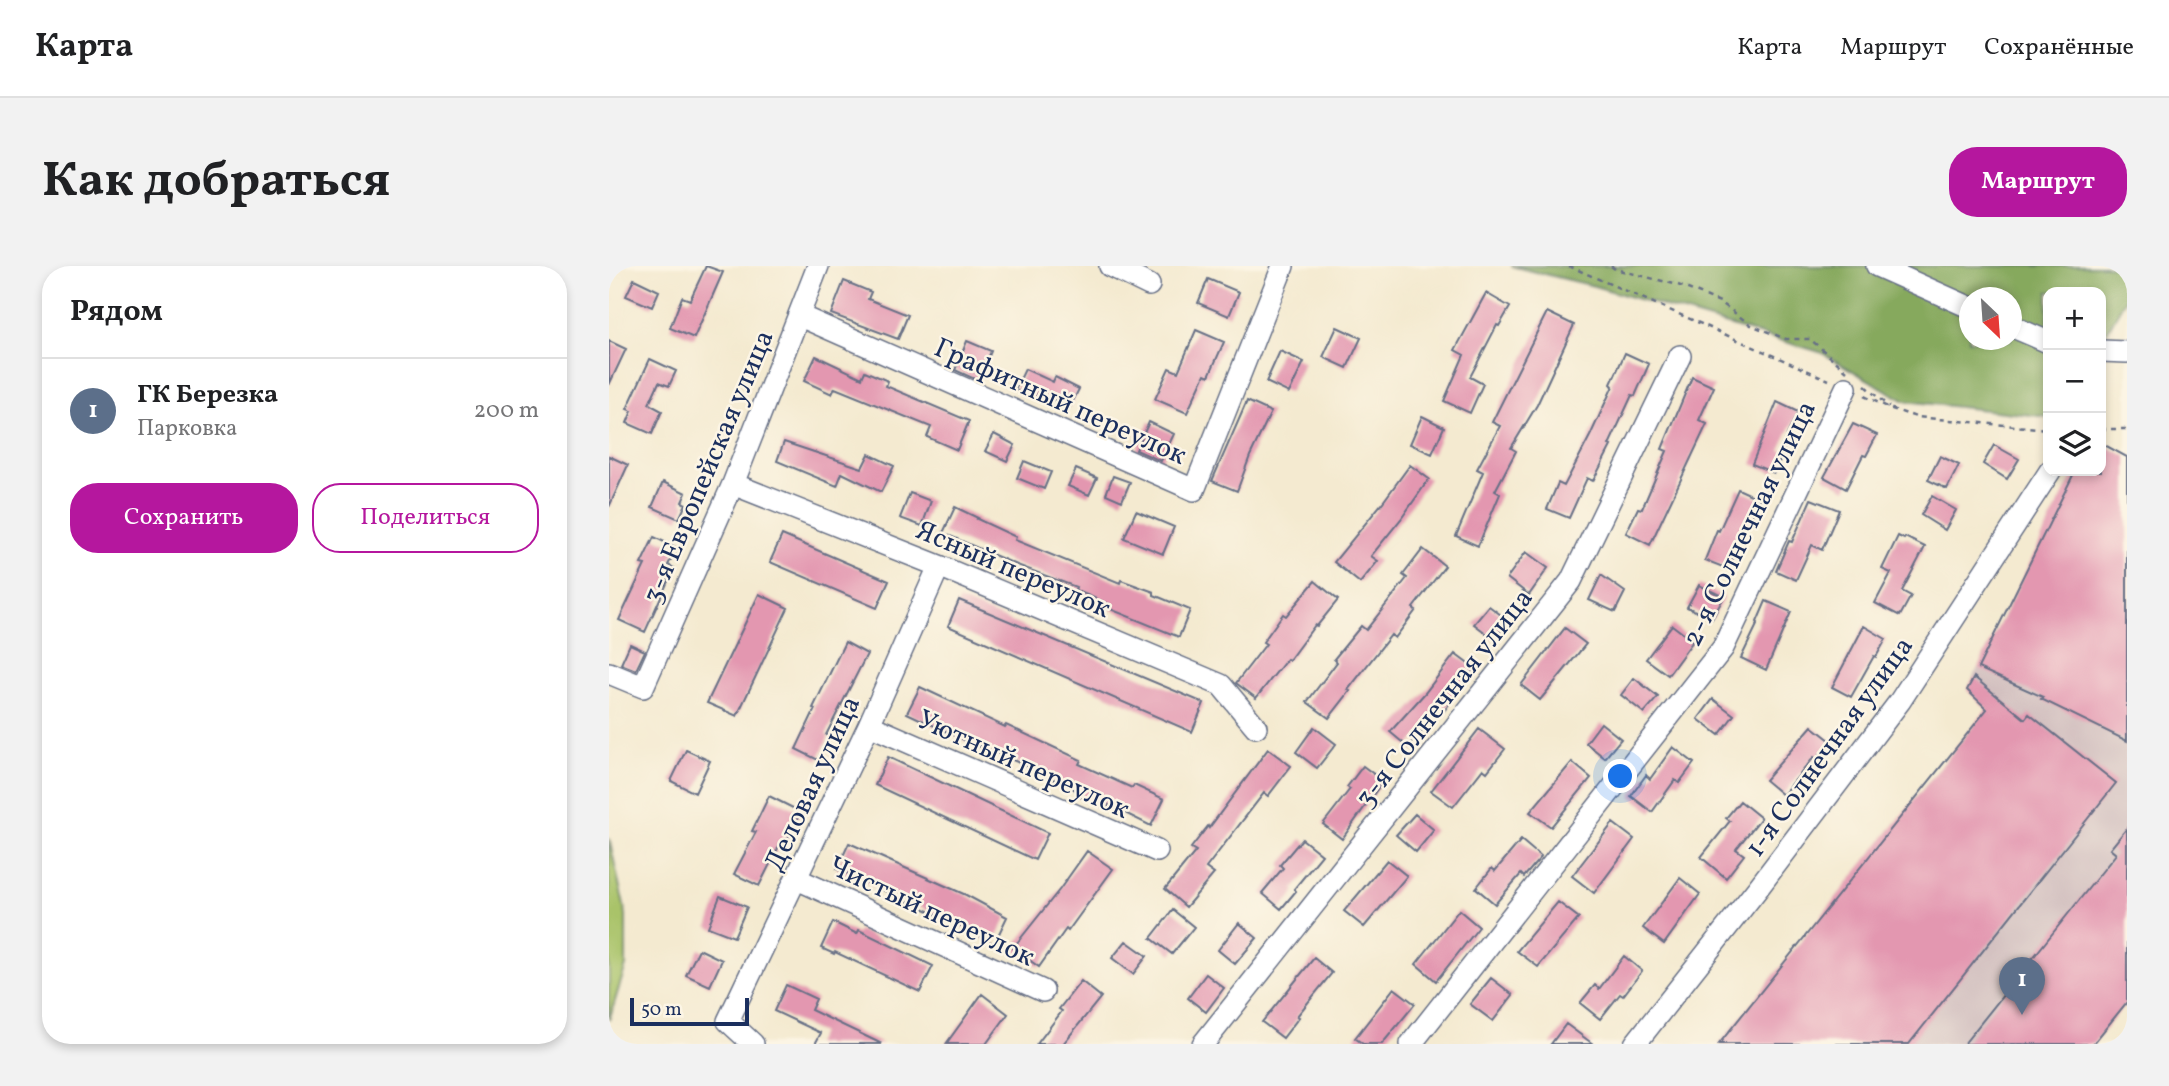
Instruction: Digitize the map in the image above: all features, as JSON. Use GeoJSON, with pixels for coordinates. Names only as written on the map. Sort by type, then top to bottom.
{"type":"FeatureCollection","features":[{"type":"Feature","properties":{"kind":"street","name":"3-я Европейская улица"},"geometry":{"type":"LineString","coordinates":[[609,673],[643,687],[733,484],[818,266]]}},
{"type":"Feature","properties":{"kind":"street"},"geometry":{"type":"LineString","coordinates":[[1109,266],[1149,285]]}},
{"type":"Feature","properties":{"kind":"street","name":"Графитный переулок"},"geometry":{"type":"LineString","coordinates":[[800,316],[1194,490],[1283,266]]}},
{"type":"Feature","properties":{"kind":"street"},"geometry":{"type":"LineString","coordinates":[[1877,266],[1959,303]]}},
{"type":"Feature","properties":{"kind":"street"},"geometry":{"type":"LineString","coordinates":[[2022,331],[2043,340]]}},
{"type":"Feature","properties":{"kind":"street"},"geometry":{"type":"LineString","coordinates":[[2106,351],[2127,352]]}},
{"type":"Feature","properties":{"kind":"street","name":"3-я Солнечная улица"},"geometry":{"type":"LineString","coordinates":[[1203,1044],[1571,581],[1680,356]]}},
{"type":"Feature","properties":{"kind":"street","name":"2-я Солнечная улица"},"geometry":{"type":"LineString","coordinates":[[1411,1044],[1723,648],[1854,383]]}},
{"type":"Feature","properties":{"kind":"street","name":"1-я Солнечная улица"},"geometry":{"type":"LineString","coordinates":[[1635,1044],[1900,701],[2047,476]]}},
{"type":"Feature","properties":{"kind":"street","name":"Ясный переулок"},"geometry":{"type":"LineString","coordinates":[[733,484],[939,566],[1221,685],[1256,727]]}},
{"type":"Feature","properties":{"kind":"street","name":"Деловая улица"},"geometry":{"type":"LineString","coordinates":[[753,1044],[728,1021],[869,725],[939,566]]}},
{"type":"Feature","properties":{"kind":"street","name":"Уютный переулок"},"geometry":{"type":"LineString","coordinates":[[869,725],[1157,851]]}},
{"type":"Feature","properties":{"kind":"street","name":"Чистый переулок"},"geometry":{"type":"LineString","coordinates":[[797,879],[1043,991]]}},
{"type":"Feature","properties":{"kind":"path"},"geometry":{"type":"LineString","coordinates":[[1569,266],[1854,383],[1892,410]]}},
{"type":"Feature","properties":{"kind":"path"},"geometry":{"type":"LineString","coordinates":[[1611,266],[1678,285],[1720,302],[1751,325],[1786,339],[1810,339],[1854,383],[1892,410],[1916,417],[2043,429]]}},
{"type":"Feature","properties":{"kind":"path"},"geometry":{"type":"LineString","coordinates":[[2106,429],[2127,429]]}},
{"type":"Feature","properties":{"kind":"shaded area"},"geometry":{"type":"Polygon","coordinates":[[[2106,446],[2127,457],[2127,1002],[2093,1044],[1719,1044],[1987,709],[1967,690],[2073,476],[2106,476],[2106,446]]]}},
{"type":"Feature","properties":{"kind":"green space"},"geometry":{"type":"Polygon","coordinates":[[[1511,266],[2127,266],[2127,296],[2106,333],[2106,287],[2043,287],[2043,416],[1905,401],[1820,352],[1594,286],[1511,266]]]}},
{"type":"Feature","properties":{"kind":"green space"},"geometry":{"type":"Polygon","coordinates":[[[609,838],[626,915],[626,965],[609,1020],[609,838]]]}},
{"type":"Feature","properties":{"kind":"building"},"geometry":{"type":"Polygon","coordinates":[[[706,266],[723,272],[694,338],[670,328],[682,297],[690,300],[706,266]]]}},
{"type":"Feature","properties":{"kind":"building"},"geometry":{"type":"Polygon","coordinates":[[[634,279],[659,291],[652,307],[626,296],[634,279]]]}},
{"type":"Feature","properties":{"kind":"building"},"geometry":{"type":"Polygon","coordinates":[[[1208,279],[1239,292],[1229,316],[1198,303],[1208,279]]]}},
{"type":"Feature","properties":{"kind":"building"},"geometry":{"type":"Polygon","coordinates":[[[844,281],[871,292],[868,299],[908,315],[898,339],[831,314],[844,281]]]}},
{"type":"Feature","properties":{"kind":"building"},"geometry":{"type":"Polygon","coordinates":[[[1486,293],[1510,307],[1499,326],[1497,325],[1470,377],[1483,384],[1470,413],[1444,401],[1464,355],[1455,350],[1486,293]]]}},
{"type":"Feature","properties":{"kind":"building"},"geometry":{"type":"Polygon","coordinates":[[[1547,312],[1574,325],[1537,405],[1511,448],[1516,451],[1495,491],[1500,494],[1478,546],[1456,536],[1483,472],[1477,469],[1500,426],[1492,422],[1547,312]]]}},
{"type":"Feature","properties":{"kind":"building"},"geometry":{"type":"Polygon","coordinates":[[[1337,327],[1361,338],[1347,368],[1323,357],[1337,327]]]}},
{"type":"Feature","properties":{"kind":"building"},"geometry":{"type":"Polygon","coordinates":[[[1196,330],[1224,342],[1209,376],[1205,374],[1187,413],[1155,399],[1169,368],[1178,372],[1196,330]]]}},
{"type":"Feature","properties":{"kind":"building"},"geometry":{"type":"Polygon","coordinates":[[[609,341],[626,349],[609,385],[609,341]]]}},
{"type":"Feature","properties":{"kind":"building"},"geometry":{"type":"Polygon","coordinates":[[[967,341],[991,351],[979,381],[955,370],[967,341]]]}},
{"type":"Feature","properties":{"kind":"building"},"geometry":{"type":"Polygon","coordinates":[[[1280,351],[1304,362],[1289,393],[1266,382],[1280,351]]]}},
{"type":"Feature","properties":{"kind":"building"},"geometry":{"type":"Polygon","coordinates":[[[1625,353],[1649,364],[1635,396],[1632,395],[1609,445],[1611,446],[1593,481],[1587,478],[1569,518],[1547,509],[1558,483],[1564,486],[1590,436],[1625,353]]]}},
{"type":"Feature","properties":{"kind":"building"},"geometry":{"type":"Polygon","coordinates":[[[816,356],[862,378],[865,371],[888,381],[886,386],[969,421],[957,450],[927,437],[931,427],[835,388],[832,394],[804,381],[816,356]]]}},
{"type":"Feature","properties":{"kind":"building"},"geometry":{"type":"Polygon","coordinates":[[[650,359],[676,371],[669,386],[659,382],[649,404],[662,411],[652,434],[627,423],[632,411],[627,409],[650,359]]]}},
{"type":"Feature","properties":{"kind":"building"},"geometry":{"type":"Polygon","coordinates":[[[1025,369],[1053,382],[1055,377],[1079,389],[1070,407],[1038,393],[1035,399],[1015,390],[1025,369]]]}},
{"type":"Feature","properties":{"kind":"building"},"geometry":{"type":"Polygon","coordinates":[[[1692,377],[1714,387],[1699,420],[1707,424],[1650,545],[1626,533],[1638,508],[1642,509],[1667,451],[1662,449],[1692,377]]]}},
{"type":"Feature","properties":{"kind":"building"},"geometry":{"type":"Polygon","coordinates":[[[1247,401],[1271,412],[1237,491],[1212,481],[1247,401]]]}},
{"type":"Feature","properties":{"kind":"building"},"geometry":{"type":"Polygon","coordinates":[[[1777,402],[1798,412],[1780,450],[1784,451],[1774,473],[1752,464],[1777,402]]]}},
{"type":"Feature","properties":{"kind":"building"},"geometry":{"type":"Polygon","coordinates":[[[1422,416],[1444,427],[1432,454],[1410,444],[1422,416]]]}},
{"type":"Feature","properties":{"kind":"building"},"geometry":{"type":"Polygon","coordinates":[[[1149,422],[1174,434],[1161,461],[1136,450],[1149,422]]]}},
{"type":"Feature","properties":{"kind":"building"},"geometry":{"type":"Polygon","coordinates":[[[1853,424],[1877,435],[1866,456],[1863,455],[1846,489],[1824,477],[1853,424]]]}},
{"type":"Feature","properties":{"kind":"building"},"geometry":{"type":"Polygon","coordinates":[[[994,434],[1015,445],[1007,461],[985,451],[994,434]]]}},
{"type":"Feature","properties":{"kind":"building"},"geometry":{"type":"Polygon","coordinates":[[[784,442],[862,468],[869,454],[894,466],[881,492],[842,473],[837,486],[777,461],[784,442]]]}},
{"type":"Feature","properties":{"kind":"building"},"geometry":{"type":"Polygon","coordinates":[[[1994,445],[2019,459],[2007,479],[1983,464],[1994,445]]]}},
{"type":"Feature","properties":{"kind":"building"},"geometry":{"type":"Polygon","coordinates":[[[2106,446],[2127,457],[2127,741],[2041,699],[2043,697],[1978,668],[2073,476],[2106,476],[2106,446]]]}},
{"type":"Feature","properties":{"kind":"building"},"geometry":{"type":"Polygon","coordinates":[[[609,456],[628,465],[609,507],[609,456]]]}},
{"type":"Feature","properties":{"kind":"building"},"geometry":{"type":"Polygon","coordinates":[[[1940,456],[1959,465],[1947,489],[1928,480],[1940,456]]]}},
{"type":"Feature","properties":{"kind":"building"},"geometry":{"type":"Polygon","coordinates":[[[1024,461],[1051,472],[1044,489],[1017,478],[1024,461]]]}},
{"type":"Feature","properties":{"kind":"building"},"geometry":{"type":"Polygon","coordinates":[[[1410,465],[1429,479],[1371,556],[1378,561],[1360,583],[1334,562],[1410,465]]]}},
{"type":"Feature","properties":{"kind":"building"},"geometry":{"type":"Polygon","coordinates":[[[1076,469],[1097,478],[1089,495],[1068,486],[1076,469]]]}},
{"type":"Feature","properties":{"kind":"building"},"geometry":{"type":"Polygon","coordinates":[[[1113,476],[1130,482],[1122,501],[1106,494],[1113,476]]]}},
{"type":"Feature","properties":{"kind":"building"},"geometry":{"type":"Polygon","coordinates":[[[663,482],[686,493],[682,502],[686,504],[679,519],[652,507],[663,482]]]}},
{"type":"Feature","properties":{"kind":"building"},"geometry":{"type":"Polygon","coordinates":[[[1738,489],[1760,499],[1748,525],[1746,524],[1728,569],[1705,560],[1738,489]]]}},
{"type":"Feature","properties":{"kind":"building"},"geometry":{"type":"Polygon","coordinates":[[[910,493],[931,501],[922,526],[900,518],[910,493]]]}},
{"type":"Feature","properties":{"kind":"building"},"geometry":{"type":"Polygon","coordinates":[[[1932,496],[1956,510],[1945,530],[1921,515],[1932,496]]]}},
{"type":"Feature","properties":{"kind":"building"},"geometry":{"type":"Polygon","coordinates":[[[1811,499],[1839,510],[1822,550],[1812,545],[1796,580],[1776,571],[1811,499]]]}},
{"type":"Feature","properties":{"kind":"building"},"geometry":{"type":"Polygon","coordinates":[[[955,507],[1016,537],[1015,540],[1120,583],[1121,580],[1154,592],[1154,595],[1190,610],[1179,637],[1110,609],[1111,605],[1075,590],[1076,587],[943,533],[955,507]]]}},
{"type":"Feature","properties":{"kind":"building"},"geometry":{"type":"Polygon","coordinates":[[[1136,511],[1174,527],[1163,554],[1124,538],[1136,511]]]}},
{"type":"Feature","properties":{"kind":"building"},"geometry":{"type":"Polygon","coordinates":[[[782,535],[889,581],[877,608],[770,562],[782,535]]]}},
{"type":"Feature","properties":{"kind":"building"},"geometry":{"type":"Polygon","coordinates":[[[1898,536],[1925,547],[1902,591],[1911,596],[1900,616],[1875,603],[1891,573],[1882,569],[1898,536]]]}},
{"type":"Feature","properties":{"kind":"building"},"geometry":{"type":"Polygon","coordinates":[[[654,537],[677,548],[668,565],[674,568],[645,632],[619,620],[645,565],[641,564],[654,537]]]}},
{"type":"Feature","properties":{"kind":"building"},"geometry":{"type":"Polygon","coordinates":[[[1423,549],[1445,566],[1413,608],[1416,610],[1395,638],[1391,635],[1329,718],[1307,702],[1337,662],[1334,659],[1361,626],[1366,630],[1407,578],[1403,575],[1423,549]]]}},
{"type":"Feature","properties":{"kind":"building"},"geometry":{"type":"Polygon","coordinates":[[[1526,552],[1548,568],[1529,595],[1507,578],[1526,552]]]}},
{"type":"Feature","properties":{"kind":"building"},"geometry":{"type":"Polygon","coordinates":[[[1601,575],[1625,592],[1615,612],[1589,600],[1601,575]]]}},
{"type":"Feature","properties":{"kind":"building"},"geometry":{"type":"Polygon","coordinates":[[[1315,581],[1338,600],[1256,698],[1236,683],[1266,644],[1263,642],[1283,614],[1286,616],[1315,581]]]}},
{"type":"Feature","properties":{"kind":"building"},"geometry":{"type":"Polygon","coordinates":[[[1699,585],[1724,597],[1712,619],[1687,607],[1699,585]]]}},
{"type":"Feature","properties":{"kind":"building"},"geometry":{"type":"Polygon","coordinates":[[[759,594],[788,608],[737,716],[707,703],[759,594]]]}},
{"type":"Feature","properties":{"kind":"building"},"geometry":{"type":"Polygon","coordinates":[[[959,600],[1204,703],[1192,732],[948,626],[959,600]]]}},
{"type":"Feature","properties":{"kind":"building"},"geometry":{"type":"Polygon","coordinates":[[[1766,601],[1791,612],[1766,670],[1741,658],[1766,601]]]}},
{"type":"Feature","properties":{"kind":"building"},"geometry":{"type":"Polygon","coordinates":[[[1489,606],[1509,621],[1494,639],[1474,624],[1489,606]]]}},
{"type":"Feature","properties":{"kind":"building"},"geometry":{"type":"Polygon","coordinates":[[[1672,625],[1693,641],[1668,675],[1646,659],[1672,625]]]}},
{"type":"Feature","properties":{"kind":"building"},"geometry":{"type":"Polygon","coordinates":[[[1864,626],[1886,639],[1851,697],[1832,687],[1864,626]]]}},
{"type":"Feature","properties":{"kind":"building"},"geometry":{"type":"Polygon","coordinates":[[[1565,628],[1586,644],[1540,700],[1521,685],[1565,628]]]}},
{"type":"Feature","properties":{"kind":"building"},"geometry":{"type":"Polygon","coordinates":[[[845,642],[867,654],[826,735],[829,736],[818,760],[796,749],[845,642]]]}},
{"type":"Feature","properties":{"kind":"building"},"geometry":{"type":"Polygon","coordinates":[[[630,644],[645,651],[636,670],[621,664],[630,644]]]}},
{"type":"Feature","properties":{"kind":"building"},"geometry":{"type":"Polygon","coordinates":[[[1455,654],[1475,669],[1444,711],[1442,710],[1408,747],[1390,732],[1455,654]]]}},
{"type":"Feature","properties":{"kind":"building"},"geometry":{"type":"Polygon","coordinates":[[[1974,677],[2025,719],[2029,714],[2116,783],[1909,1044],[1719,1044],[1987,709],[1967,690],[1974,677]]]}},
{"type":"Feature","properties":{"kind":"building"},"geometry":{"type":"Polygon","coordinates":[[[1634,678],[1658,697],[1644,713],[1621,695],[1634,678]]]}},
{"type":"Feature","properties":{"kind":"building"},"geometry":{"type":"Polygon","coordinates":[[[920,687],[1081,760],[1079,764],[1164,799],[1151,826],[1109,805],[1108,809],[1078,796],[1080,792],[907,713],[920,687]]]}},
{"type":"Feature","properties":{"kind":"building"},"geometry":{"type":"Polygon","coordinates":[[[1713,699],[1734,715],[1719,735],[1698,719],[1713,699]]]}},
{"type":"Feature","properties":{"kind":"building"},"geometry":{"type":"Polygon","coordinates":[[[1601,723],[1621,739],[1605,758],[1586,743],[1601,723]]]}},
{"type":"Feature","properties":{"kind":"building"},"geometry":{"type":"Polygon","coordinates":[[[1812,726],[1831,741],[1783,795],[1765,780],[1812,726]]]}},
{"type":"Feature","properties":{"kind":"building"},"geometry":{"type":"Polygon","coordinates":[[[1314,727],[1336,744],[1317,768],[1296,752],[1314,727]]]}},
{"type":"Feature","properties":{"kind":"building"},"geometry":{"type":"Polygon","coordinates":[[[1479,729],[1505,749],[1487,772],[1483,769],[1453,807],[1431,791],[1479,729]]]}},
{"type":"Feature","properties":{"kind":"building"},"geometry":{"type":"Polygon","coordinates":[[[1673,747],[1694,763],[1679,783],[1675,780],[1652,812],[1631,796],[1646,775],[1650,779],[1673,747]]]}},
{"type":"Feature","properties":{"kind":"building"},"geometry":{"type":"Polygon","coordinates":[[[1268,749],[1291,766],[1268,796],[1264,793],[1206,868],[1214,874],[1186,907],[1165,889],[1196,851],[1191,848],[1268,749]]]}},
{"type":"Feature","properties":{"kind":"building"},"geometry":{"type":"Polygon","coordinates":[[[686,750],[710,761],[695,793],[671,781],[686,750]]]}},
{"type":"Feature","properties":{"kind":"building"},"geometry":{"type":"Polygon","coordinates":[[[888,757],[1048,833],[1035,860],[875,785],[888,757]]]}},
{"type":"Feature","properties":{"kind":"building"},"geometry":{"type":"Polygon","coordinates":[[[1572,762],[1591,778],[1551,827],[1530,812],[1572,762]]]}},
{"type":"Feature","properties":{"kind":"building"},"geometry":{"type":"Polygon","coordinates":[[[1363,766],[1383,781],[1342,839],[1323,824],[1350,789],[1347,787],[1363,766]]]}},
{"type":"Feature","properties":{"kind":"building"},"geometry":{"type":"Polygon","coordinates":[[[769,796],[801,812],[784,846],[780,844],[759,886],[734,874],[756,832],[752,831],[769,796]]]}},
{"type":"Feature","properties":{"kind":"building"},"geometry":{"type":"Polygon","coordinates":[[[1740,801],[1761,818],[1736,849],[1744,855],[1726,878],[1701,857],[1730,821],[1726,818],[1740,801]]]}},
{"type":"Feature","properties":{"kind":"building"},"geometry":{"type":"Polygon","coordinates":[[[1415,814],[1434,830],[1416,852],[1396,835],[1415,814]]]}},
{"type":"Feature","properties":{"kind":"building"},"geometry":{"type":"Polygon","coordinates":[[[1613,823],[1634,839],[1594,893],[1572,876],[1613,823]]]}},
{"type":"Feature","properties":{"kind":"building"},"geometry":{"type":"Polygon","coordinates":[[[2127,828],[2127,1002],[2093,1044],[1964,1044],[2116,854],[2110,849],[2127,828]]]}},
{"type":"Feature","properties":{"kind":"building"},"geometry":{"type":"Polygon","coordinates":[[[1302,839],[1322,855],[1281,909],[1262,893],[1283,868],[1280,865],[1302,839]]]}},
{"type":"Feature","properties":{"kind":"building"},"geometry":{"type":"Polygon","coordinates":[[[1521,840],[1541,857],[1524,877],[1521,874],[1495,904],[1476,888],[1492,868],[1495,871],[1521,840]]]}},
{"type":"Feature","properties":{"kind":"building"},"geometry":{"type":"Polygon","coordinates":[[[849,843],[966,895],[1007,917],[994,944],[966,928],[837,869],[849,843]]]}},
{"type":"Feature","properties":{"kind":"building"},"geometry":{"type":"Polygon","coordinates":[[[1087,851],[1113,869],[1039,967],[1013,948],[1087,851]]]}},
{"type":"Feature","properties":{"kind":"building"},"geometry":{"type":"Polygon","coordinates":[[[1387,860],[1407,876],[1364,927],[1344,911],[1387,860]]]}},
{"type":"Feature","properties":{"kind":"building"},"geometry":{"type":"Polygon","coordinates":[[[1680,878],[1700,894],[1664,944],[1643,928],[1680,878]]]}},
{"type":"Feature","properties":{"kind":"building"},"geometry":{"type":"Polygon","coordinates":[[[720,896],[747,907],[734,937],[708,927],[720,896]]]}},
{"type":"Feature","properties":{"kind":"building"},"geometry":{"type":"Polygon","coordinates":[[[1558,902],[1579,918],[1538,967],[1517,951],[1558,902]]]}},
{"type":"Feature","properties":{"kind":"building"},"geometry":{"type":"Polygon","coordinates":[[[1173,910],[1194,927],[1172,954],[1151,938],[1173,910]]]}},
{"type":"Feature","properties":{"kind":"building"},"geometry":{"type":"Polygon","coordinates":[[[1459,910],[1479,927],[1436,981],[1416,964],[1459,910]]]}},
{"type":"Feature","properties":{"kind":"building"},"geometry":{"type":"Polygon","coordinates":[[[833,922],[857,934],[859,930],[933,966],[920,992],[821,948],[833,922]]]}},
{"type":"Feature","properties":{"kind":"building"},"geometry":{"type":"Polygon","coordinates":[[[1239,923],[1257,938],[1235,964],[1218,950],[1239,923]]]}},
{"type":"Feature","properties":{"kind":"building"},"geometry":{"type":"Polygon","coordinates":[[[1126,941],[1147,956],[1133,974],[1112,958],[1126,941]]]}},
{"type":"Feature","properties":{"kind":"building"},"geometry":{"type":"Polygon","coordinates":[[[699,949],[722,960],[710,986],[686,975],[699,949]]]}},
{"type":"Feature","properties":{"kind":"building"},"geometry":{"type":"Polygon","coordinates":[[[1624,956],[1642,971],[1623,996],[1620,994],[1600,1019],[1580,1003],[1595,985],[1599,989],[1624,956]]]}},
{"type":"Feature","properties":{"kind":"building"},"geometry":{"type":"Polygon","coordinates":[[[1314,958],[1332,973],[1283,1038],[1262,1022],[1314,958]]]}},
{"type":"Feature","properties":{"kind":"building"},"geometry":{"type":"Polygon","coordinates":[[[1206,974],[1224,988],[1206,1012],[1188,998],[1206,974]]]}},
{"type":"Feature","properties":{"kind":"building"},"geometry":{"type":"Polygon","coordinates":[[[1491,978],[1513,995],[1493,1021],[1470,1004],[1491,978]]]}},
{"type":"Feature","properties":{"kind":"building"},"geometry":{"type":"Polygon","coordinates":[[[1081,981],[1101,997],[1063,1044],[1037,1044],[1062,1011],[1059,1009],[1081,981]]]}},
{"type":"Feature","properties":{"kind":"building"},"geometry":{"type":"Polygon","coordinates":[[[786,985],[816,999],[811,1010],[882,1044],[815,1044],[821,1033],[774,1011],[786,985]]]}},
{"type":"Feature","properties":{"kind":"building"},"geometry":{"type":"Polygon","coordinates":[[[1394,988],[1415,1004],[1382,1044],[1363,1044],[1355,1038],[1394,988]]]}},
{"type":"Feature","properties":{"kind":"building"},"geometry":{"type":"Polygon","coordinates":[[[982,994],[1008,1014],[986,1044],[946,1044],[982,994]]]}},
{"type":"Feature","properties":{"kind":"building"},"geometry":{"type":"Polygon","coordinates":[[[1566,1024],[1593,1044],[1551,1044],[1566,1024]]]}},
{"type":"Feature","properties":{"kind":"place","name":"ГК Березка"},"geometry":{"type":"Point","coordinates":[2022,1015]}}]}
